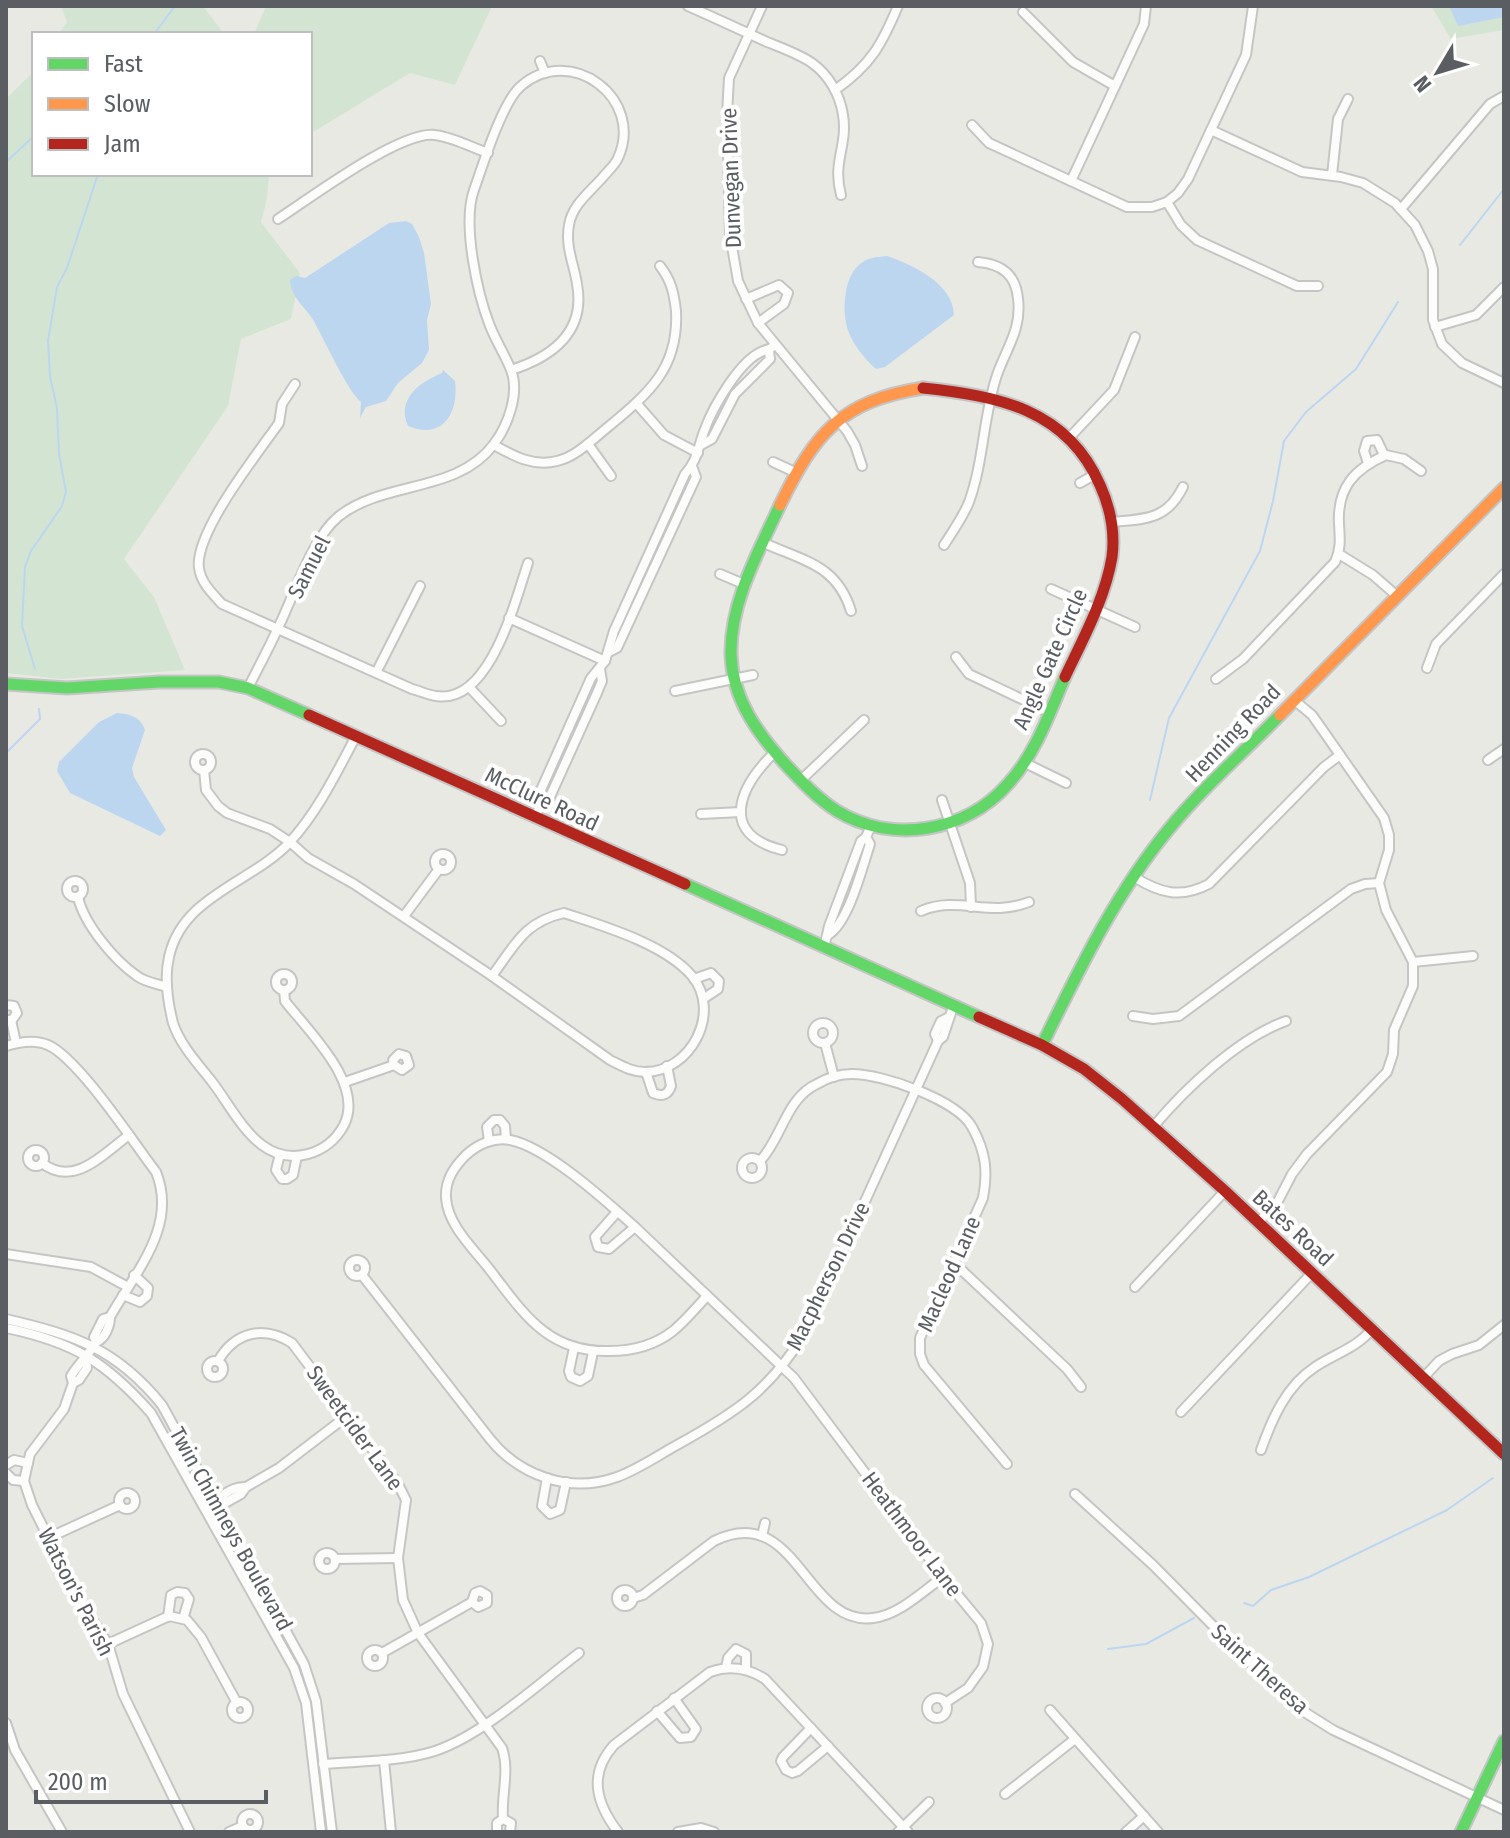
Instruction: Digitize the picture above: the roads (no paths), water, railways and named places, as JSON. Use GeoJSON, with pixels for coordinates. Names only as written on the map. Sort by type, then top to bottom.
{"type":"FeatureCollection","features":[{"type":"Feature","properties":{"kind":"street"},"geometry":{"type":"LineString","coordinates":[[688,6],[813,64],[835,90],[844,126],[836,173],[841,195]]}},
{"type":"Feature","properties":{"kind":"street","name":"Dunvegan Drive"},"geometry":{"type":"LineString","coordinates":[[762,6],[729,78],[730,235],[738,281],[772,348],[837,419],[855,445],[862,466]]}},
{"type":"Feature","properties":{"kind":"street"},"geometry":{"type":"LineString","coordinates":[[835,90],[873,58],[898,6]]}},
{"type":"Feature","properties":{"kind":"street"},"geometry":{"type":"LineString","coordinates":[[1071,181],[1144,24],[1146,6]]}},
{"type":"Feature","properties":{"kind":"street"},"geometry":{"type":"LineString","coordinates":[[972,125],[989,143],[1127,207],[1140,209],[1167,202],[1184,187],[1246,55],[1253,6]]}},
{"type":"Feature","properties":{"kind":"street"},"geometry":{"type":"LineString","coordinates":[[1023,12],[1073,62],[1115,86]]}},
{"type":"Feature","properties":{"kind":"street"},"geometry":{"type":"LineString","coordinates":[[540,61],[545,73]]}},
{"type":"Feature","properties":{"kind":"street"},"geometry":{"type":"LineString","coordinates":[[511,370],[533,363],[552,352],[574,322],[579,295],[568,251],[569,223],[580,201],[618,160],[625,134],[623,115],[610,93],[598,82],[584,74],[562,70],[536,76],[517,91],[502,117],[470,204],[472,256],[489,325],[511,370],[511,408],[494,445],[519,459],[540,463],[570,457],[654,386],[668,364],[675,342],[671,280],[660,266]]}},
{"type":"Feature","properties":{"kind":"street"},"geometry":{"type":"LineString","coordinates":[[1401,209],[1490,104],[1504,96]]}},
{"type":"Feature","properties":{"kind":"street"},"geometry":{"type":"LineString","coordinates":[[1332,175],[1338,119],[1348,99]]}},
{"type":"Feature","properties":{"kind":"street"},"geometry":{"type":"LineString","coordinates":[[1211,130],[1296,170],[1363,183],[1387,196],[1415,225],[1428,251],[1433,269],[1435,327],[1442,344],[1458,360],[1504,383]]}},
{"type":"Feature","properties":{"kind":"street"},"geometry":{"type":"LineString","coordinates":[[278,219],[411,137],[434,134],[488,153]]}},
{"type":"Feature","properties":{"kind":"street"},"geometry":{"type":"LineString","coordinates":[[1167,202],[1181,225],[1197,240],[1297,286],[1318,286]]}},
{"type":"Feature","properties":{"kind":"street"},"geometry":{"type":"LineString","coordinates":[[944,545],[968,504],[997,375],[1013,342],[1019,317],[1017,290],[1003,267],[978,262]]}},
{"type":"Feature","properties":{"kind":"street"},"geometry":{"type":"LineString","coordinates":[[746,299],[779,285],[788,293],[784,304],[758,323]]}},
{"type":"Feature","properties":{"kind":"street"},"geometry":{"type":"LineString","coordinates":[[1017,290],[1029,286]]}},
{"type":"Feature","properties":{"kind":"street"},"geometry":{"type":"LineString","coordinates":[[1435,327],[1476,315],[1504,287]]}},
{"type":"Feature","properties":{"kind":"street"},"geometry":{"type":"LineString","coordinates":[[1070,437],[1114,390],[1135,337]]}},
{"type":"Feature","properties":{"kind":"street"},"geometry":{"type":"LineString","coordinates":[[535,818],[540,806],[549,799],[602,681],[602,665],[614,631],[685,474],[700,449],[704,431],[728,387],[759,352],[772,348]]}},
{"type":"Feature","properties":{"kind":"street"},"geometry":{"type":"LineString","coordinates":[[295,384],[282,404],[279,423],[212,522],[201,549],[198,565],[206,586],[222,604],[412,689],[437,697],[469,687],[481,676],[509,618],[528,563]]}},
{"type":"Feature","properties":{"kind":"street","name":"Angle Gate Circle"},"geometry":{"type":"LineString","coordinates":[[923,388],[948,390],[992,399],[1030,411],[1070,437],[1096,474],[1112,522],[1112,559],[1106,585],[1025,763],[1010,783],[986,807],[950,826],[868,832],[801,780],[753,726],[734,679],[731,637],[746,585],[797,473],[820,435],[837,419],[871,398],[895,391],[923,388]]}},
{"type":"Feature","properties":{"kind":"street"},"geometry":{"type":"LineString","coordinates":[[636,403],[664,435],[700,449]]}},
{"type":"Feature","properties":{"kind":"street"},"geometry":{"type":"LineString","coordinates":[[1368,463],[1364,451],[1367,441],[1377,440],[1384,455]]}},
{"type":"Feature","properties":{"kind":"street"},"geometry":{"type":"LineString","coordinates":[[588,444],[611,476]]}},
{"type":"Feature","properties":{"kind":"street","name":"Samuel"},"geometry":{"type":"LineString","coordinates":[[248,688],[313,553],[337,517],[366,502],[461,471],[494,445]]}},
{"type":"Feature","properties":{"kind":"street"},"geometry":{"type":"LineString","coordinates":[[1216,679],[1264,638],[1325,574],[1339,554],[1339,501],[1354,475],[1384,455],[1404,459],[1421,471]]}},
{"type":"Feature","properties":{"kind":"street"},"geometry":{"type":"LineString","coordinates":[[773,462],[797,473]]}},
{"type":"Feature","properties":{"kind":"street"},"geometry":{"type":"LineString","coordinates":[[1080,483],[1096,474]]}},
{"type":"Feature","properties":{"kind":"street"},"geometry":{"type":"LineString","coordinates":[[1112,522],[1157,515],[1175,503],[1183,487]]}},
{"type":"Feature","properties":{"kind":"street","name":"Henning Road"},"geometry":{"type":"LineString","coordinates":[[1042,1045],[1082,961],[1145,857],[1171,826],[1504,488]]}},
{"type":"Feature","properties":{"kind":"street"},"geometry":{"type":"LineString","coordinates":[[764,543],[836,578],[845,592],[851,611]]}},
{"type":"Feature","properties":{"kind":"street"},"geometry":{"type":"LineString","coordinates":[[1339,554],[1373,575],[1397,596]]}},
{"type":"Feature","properties":{"kind":"street"},"geometry":{"type":"LineString","coordinates":[[720,574],[746,585]]}},
{"type":"Feature","properties":{"kind":"street"},"geometry":{"type":"LineString","coordinates":[[1427,668],[1436,644],[1504,574]]}},
{"type":"Feature","properties":{"kind":"street"},"geometry":{"type":"LineString","coordinates":[[377,671],[420,586]]}},
{"type":"Feature","properties":{"kind":"street"},"geometry":{"type":"LineString","coordinates":[[1051,589],[1135,627]]}},
{"type":"Feature","properties":{"kind":"street"},"geometry":{"type":"LineString","coordinates":[[509,618],[602,665]]}},
{"type":"Feature","properties":{"kind":"street"},"geometry":{"type":"LineString","coordinates":[[956,657],[969,674],[1049,712]]}},
{"type":"Feature","properties":{"kind":"street"},"geometry":{"type":"LineString","coordinates":[[675,691],[753,675]]}},
{"type":"Feature","properties":{"kind":"street","name":"McClure Road"},"geometry":{"type":"LineString","coordinates":[[6,684],[33,689],[70,690],[203,681],[248,688],[824,948],[950,1012],[1042,1045]]}},
{"type":"Feature","properties":{"kind":"street"},"geometry":{"type":"LineString","coordinates":[[469,687],[501,721]]}},
{"type":"Feature","properties":{"kind":"street"},"geometry":{"type":"LineString","coordinates":[[1258,1223],[1278,1201],[1307,1154],[1387,1072],[1393,1054],[1394,1030],[1413,986],[1413,962],[1386,910],[1379,883],[1389,850],[1384,818],[1312,715],[1294,700]]}},
{"type":"Feature","properties":{"kind":"street"},"geometry":{"type":"LineString","coordinates":[[801,780],[864,720]]}},
{"type":"Feature","properties":{"kind":"street"},"geometry":{"type":"LineString","coordinates":[[284,990],[285,1001],[345,1082],[349,1102],[345,1122],[336,1137],[321,1150],[297,1156],[280,1154],[261,1144],[185,1046],[174,1025],[167,987],[169,956],[188,918],[203,903],[253,873],[290,842],[329,787],[356,736]]}},
{"type":"Feature","properties":{"kind":"street"},"geometry":{"type":"LineString","coordinates":[[1488,760],[1504,749]]}},
{"type":"Feature","properties":{"kind":"street"},"geometry":{"type":"LineString","coordinates":[[775,752],[746,787],[741,812],[750,836],[760,845],[782,850]]}},
{"type":"Feature","properties":{"kind":"street"},"geometry":{"type":"LineString","coordinates":[[1134,877],[1158,889],[1186,894],[1209,884],[1324,767],[1340,755]]}},
{"type":"Feature","properties":{"kind":"street"},"geometry":{"type":"LineString","coordinates":[[1025,763],[1066,783]]}},
{"type":"Feature","properties":{"kind":"street"},"geometry":{"type":"LineString","coordinates":[[204,770],[206,790],[227,813],[270,829],[308,858],[404,916],[610,1060],[629,1070],[646,1072],[684,1057],[699,1037],[704,1013],[703,999],[694,979],[671,958],[604,926],[564,913],[545,917],[528,928],[492,976]]}},
{"type":"Feature","properties":{"kind":"street"},"geometry":{"type":"LineString","coordinates":[[942,800],[970,883],[971,907]]}},
{"type":"Feature","properties":{"kind":"street"},"geometry":{"type":"LineString","coordinates":[[701,814],[741,812]]}},
{"type":"Feature","properties":{"kind":"street"},"geometry":{"type":"LineString","coordinates":[[824,948],[829,926],[861,841],[868,832]]}},
{"type":"Feature","properties":{"kind":"street"},"geometry":{"type":"LineString","coordinates":[[404,916],[439,869]]}},
{"type":"Feature","properties":{"kind":"street"},"geometry":{"type":"LineString","coordinates":[[1133,1016],[1153,1019],[1179,1016],[1351,889],[1379,883]]}},
{"type":"Feature","properties":{"kind":"street"},"geometry":{"type":"LineString","coordinates":[[78,897],[81,912],[112,951],[139,978],[167,987]]}},
{"type":"Feature","properties":{"kind":"street"},"geometry":{"type":"LineString","coordinates":[[921,911],[946,904],[1002,910],[1029,902]]}},
{"type":"Feature","properties":{"kind":"street"},"geometry":{"type":"LineString","coordinates":[[1413,962],[1473,956]]}},
{"type":"Feature","properties":{"kind":"street"},"geometry":{"type":"LineString","coordinates":[[694,979],[711,973],[719,981],[718,989],[703,999]]}},
{"type":"Feature","properties":{"kind":"street"},"geometry":{"type":"LineString","coordinates":[[6,1005],[17,1011],[15,1018],[8,1020],[16,1043]]}},
{"type":"Feature","properties":{"kind":"street","name":"Macpherson Drive"},"geometry":{"type":"LineString","coordinates":[[362,1275],[499,1450],[521,1468],[547,1478],[586,1484],[620,1476],[727,1417],[754,1398],[782,1367],[805,1333],[938,1041],[935,1034],[950,1012]]}},
{"type":"Feature","properties":{"kind":"street"},"geometry":{"type":"LineString","coordinates":[[1153,1127],[1195,1082],[1254,1037],[1286,1021]]}},
{"type":"Feature","properties":{"kind":"street"},"geometry":{"type":"LineString","coordinates":[[6,1046],[43,1043],[68,1058],[156,1172],[163,1188],[164,1211],[159,1232],[110,1317],[103,1319],[94,1337],[95,1344],[71,1376],[73,1383],[64,1409],[30,1454],[24,1481],[13,1480],[6,1473]]}},
{"type":"Feature","properties":{"kind":"street"},"geometry":{"type":"LineString","coordinates":[[760,1161],[771,1150],[795,1101],[809,1088],[834,1077],[825,1043]]}},
{"type":"Feature","properties":{"kind":"street","name":"Bates Road"},"geometry":{"type":"LineString","coordinates":[[1042,1045],[1084,1069],[1153,1127],[1504,1454]]}},
{"type":"Feature","properties":{"kind":"street"},"geometry":{"type":"LineString","coordinates":[[345,1082],[394,1065]]}},
{"type":"Feature","properties":{"kind":"street"},"geometry":{"type":"LineString","coordinates":[[646,1072],[653,1093],[665,1094],[671,1086],[667,1066]]}},
{"type":"Feature","properties":{"kind":"street","name":"Macleod Lane"},"geometry":{"type":"LineString","coordinates":[[834,1077],[850,1074],[875,1076],[957,1110],[972,1126],[987,1174],[983,1198],[920,1338],[920,1354],[930,1373],[1007,1464]]}},
{"type":"Feature","properties":{"kind":"street","name":"Heathmoor Lane"},"geometry":{"type":"LineString","coordinates":[[489,1141],[487,1127],[494,1120],[500,1120],[505,1126],[506,1139],[524,1144],[547,1158],[617,1212],[782,1367],[823,1415],[943,1577],[981,1623],[988,1644],[983,1667],[968,1688],[945,1703]]}},
{"type":"Feature","properties":{"kind":"street"},"geometry":{"type":"LineString","coordinates":[[42,1163],[60,1173],[76,1172],[129,1135]]}},
{"type":"Feature","properties":{"kind":"street"},"geometry":{"type":"LineString","coordinates":[[506,1139],[475,1147],[452,1170],[446,1200],[455,1225],[525,1315],[546,1334],[574,1348],[593,1352],[631,1350],[649,1345],[672,1332],[707,1296]]}},
{"type":"Feature","properties":{"kind":"street"},"geometry":{"type":"LineString","coordinates":[[280,1154],[276,1170],[282,1179],[293,1175],[297,1156]]}},
{"type":"Feature","properties":{"kind":"street"},"geometry":{"type":"LineString","coordinates":[[1135,1287],[1225,1191]]}},
{"type":"Feature","properties":{"kind":"street"},"geometry":{"type":"LineString","coordinates":[[617,1212],[595,1237],[598,1247],[609,1249],[635,1227]]}},
{"type":"Feature","properties":{"kind":"street"},"geometry":{"type":"LineString","coordinates":[[6,1254],[91,1267],[137,1302],[146,1299],[148,1288],[134,1275]]}},
{"type":"Feature","properties":{"kind":"street"},"geometry":{"type":"LineString","coordinates":[[953,1262],[1067,1369],[1081,1387]]}},
{"type":"Feature","properties":{"kind":"street"},"geometry":{"type":"LineString","coordinates":[[1181,1412],[1312,1273]]}},
{"type":"Feature","properties":{"kind":"street","name":"Twin Chimneys Boulevard"},"geometry":{"type":"LineString","coordinates":[[6,1319],[46,1327],[95,1344],[128,1369],[162,1405],[304,1664],[316,1701],[332,1832]]}},
{"type":"Feature","properties":{"kind":"street"},"geometry":{"type":"LineString","coordinates":[[1423,1378],[1439,1361],[1479,1345],[1504,1325]]}},
{"type":"Feature","properties":{"kind":"street","name":"Twin Chimneys Boulevard"},"geometry":{"type":"LineString","coordinates":[[6,1328],[44,1336],[87,1357],[129,1388],[151,1413],[294,1668],[306,1703],[321,1832]]}},
{"type":"Feature","properties":{"kind":"street"},"geometry":{"type":"LineString","coordinates":[[1261,1450],[1274,1415],[1292,1389],[1312,1369],[1364,1339],[1372,1329]]}},
{"type":"Feature","properties":{"kind":"street","name":"Sweetcider Lane"},"geometry":{"type":"LineString","coordinates":[[218,1361],[230,1344],[251,1334],[283,1337],[296,1346],[397,1482],[406,1500],[398,1558],[403,1600],[418,1633],[502,1748],[507,1767],[502,1798],[503,1819]]}},
{"type":"Feature","properties":{"kind":"street"},"geometry":{"type":"LineString","coordinates":[[574,1348],[569,1371],[574,1380],[580,1381],[588,1376],[593,1352]]}},
{"type":"Feature","properties":{"kind":"street"},"geometry":{"type":"LineString","coordinates":[[205,1508],[217,1503],[221,1495],[238,1487],[246,1487],[279,1468],[347,1416]]}},
{"type":"Feature","properties":{"kind":"street"},"geometry":{"type":"LineString","coordinates":[[6,1465],[14,1460],[28,1463]]}},
{"type":"Feature","properties":{"kind":"street"},"geometry":{"type":"LineString","coordinates":[[547,1478],[542,1506],[550,1514],[560,1510],[566,1482]]}},
{"type":"Feature","properties":{"kind":"street","name":"Watson's Parish"},"geometry":{"type":"LineString","coordinates":[[24,1481],[81,1603],[108,1644],[123,1694],[190,1832]]}},
{"type":"Feature","properties":{"kind":"street","name":"Saint Theresa"},"geometry":{"type":"LineString","coordinates":[[1075,1494],[1306,1713],[1333,1730],[1504,1810]]}},
{"type":"Feature","properties":{"kind":"street"},"geometry":{"type":"LineString","coordinates":[[48,1538],[120,1505]]}},
{"type":"Feature","properties":{"kind":"street"},"geometry":{"type":"LineString","coordinates":[[762,1536],[765,1523]]}},
{"type":"Feature","properties":{"kind":"street"},"geometry":{"type":"LineString","coordinates":[[633,1598],[643,1595],[714,1541],[749,1532],[779,1546],[833,1604],[844,1613],[857,1617],[871,1619],[885,1616],[943,1577]]}},
{"type":"Feature","properties":{"kind":"street"},"geometry":{"type":"LineString","coordinates":[[335,1559],[398,1558]]}},
{"type":"Feature","properties":{"kind":"street"},"geometry":{"type":"LineString","coordinates":[[168,1617],[171,1595],[185,1593],[189,1599],[183,1619]]}},
{"type":"Feature","properties":{"kind":"street"},"geometry":{"type":"LineString","coordinates":[[382,1653],[472,1602]]}},
{"type":"Feature","properties":{"kind":"street"},"geometry":{"type":"LineString","coordinates":[[108,1644],[168,1617],[183,1619],[201,1637],[237,1703]]}},
{"type":"Feature","properties":{"kind":"street"},"geometry":{"type":"LineString","coordinates":[[726,1668],[728,1658],[736,1649],[746,1654],[746,1669]]}},
{"type":"Feature","properties":{"kind":"street"},"geometry":{"type":"LineString","coordinates":[[314,1765],[384,1760],[434,1751],[485,1724],[579,1653]]}},
{"type":"Feature","properties":{"kind":"street"},"geometry":{"type":"LineString","coordinates":[[618,1832],[602,1809],[596,1783],[606,1754],[710,1672],[726,1668],[746,1669],[765,1679],[903,1830],[929,1802]]}},
{"type":"Feature","properties":{"kind":"street"},"geometry":{"type":"LineString","coordinates":[[657,1711],[680,1738],[691,1737],[696,1729],[674,1698]]}},
{"type":"Feature","properties":{"kind":"street"},"geometry":{"type":"LineString","coordinates":[[1050,1710],[1158,1832]]}},
{"type":"Feature","properties":{"kind":"street"},"geometry":{"type":"LineString","coordinates":[[6,1723],[15,1750],[62,1832]]}},
{"type":"Feature","properties":{"kind":"street"},"geometry":{"type":"LineString","coordinates":[[811,1728],[783,1757],[781,1761],[786,1770],[792,1773],[798,1771],[828,1746]]}},
{"type":"Feature","properties":{"kind":"street"},"geometry":{"type":"LineString","coordinates":[[1005,1794],[1075,1739]]}},
{"type":"Feature","properties":{"kind":"street"},"geometry":{"type":"LineString","coordinates":[[1461,1832],[1504,1741]]}},
{"type":"Feature","properties":{"kind":"street"},"geometry":{"type":"LineString","coordinates":[[384,1760],[391,1832]]}},
{"type":"Feature","properties":{"kind":"street"},"geometry":{"type":"LineString","coordinates":[[1126,1832],[1144,1816]]}},
{"type":"Feature","properties":{"kind":"street"},"geometry":{"type":"LineString","coordinates":[[497,1832],[497,1823],[503,1819],[511,1823],[510,1832]]}},
{"type":"Feature","properties":{"kind":"street"},"geometry":{"type":"LineString","coordinates":[[229,1832],[243,1826]]}},
{"type":"Feature","properties":{"kind":"street"},"geometry":{"type":"LineString","coordinates":[[678,1832],[701,1828],[714,1832]]}},
{"type":"Feature","properties":{"kind":"water"},"geometry":{"type":"Polygon","coordinates":[[[1449,6],[1504,6],[1504,17],[1458,26],[1449,6]]]}},
{"type":"Feature","properties":{"kind":"water"},"geometry":{"type":"Polygon","coordinates":[[[406,221],[412,224],[424,253],[431,304],[427,320],[429,350],[422,363],[398,383],[386,401],[366,407],[360,418],[361,402],[343,376],[312,318],[295,296],[290,280],[297,276],[305,278],[389,223],[406,221]]]}},
{"type":"Feature","properties":{"kind":"water"},"geometry":{"type":"Polygon","coordinates":[[[887,256],[930,277],[947,294],[954,315],[885,367],[876,369],[849,333],[845,315],[846,294],[856,267],[869,259],[887,256]]]}},
{"type":"Feature","properties":{"kind":"water"},"geometry":{"type":"Polygon","coordinates":[[[443,370],[455,381],[456,392],[446,420],[431,430],[408,426],[405,408],[412,393],[443,370]]]}},
{"type":"Feature","properties":{"kind":"water"},"geometry":{"type":"Polygon","coordinates":[[[117,713],[134,717],[145,730],[132,768],[134,777],[166,830],[160,836],[70,793],[57,771],[59,762],[99,722],[117,713]]]}},
{"type":"Feature","properties":{"kind":"waterway"},"geometry":{"type":"LineString","coordinates":[[156,32],[175,6]]}},
{"type":"Feature","properties":{"kind":"waterway"},"geometry":{"type":"LineString","coordinates":[[6,162],[32,138]]}},
{"type":"Feature","properties":{"kind":"waterway"},"geometry":{"type":"LineString","coordinates":[[35,669],[22,626],[25,567],[31,551],[62,506],[66,492],[59,454],[48,341],[57,287],[67,268],[97,176]]}},
{"type":"Feature","properties":{"kind":"waterway"},"geometry":{"type":"LineString","coordinates":[[1460,245],[1504,189]]}},
{"type":"Feature","properties":{"kind":"waterway"},"geometry":{"type":"LineString","coordinates":[[1150,800],[1169,718],[1260,551],[1284,441],[1306,412],[1356,369],[1398,302]]}},
{"type":"Feature","properties":{"kind":"waterway"},"geometry":{"type":"LineString","coordinates":[[6,753],[40,719],[39,709]]}},
{"type":"Feature","properties":{"kind":"waterway"},"geometry":{"type":"LineString","coordinates":[[1244,1603],[1253,1606],[1271,1590],[1309,1577],[1447,1510],[1493,1478]]}},
{"type":"Feature","properties":{"kind":"waterway"},"geometry":{"type":"LineString","coordinates":[[1108,1649],[1146,1644],[1194,1618]]}}]}
